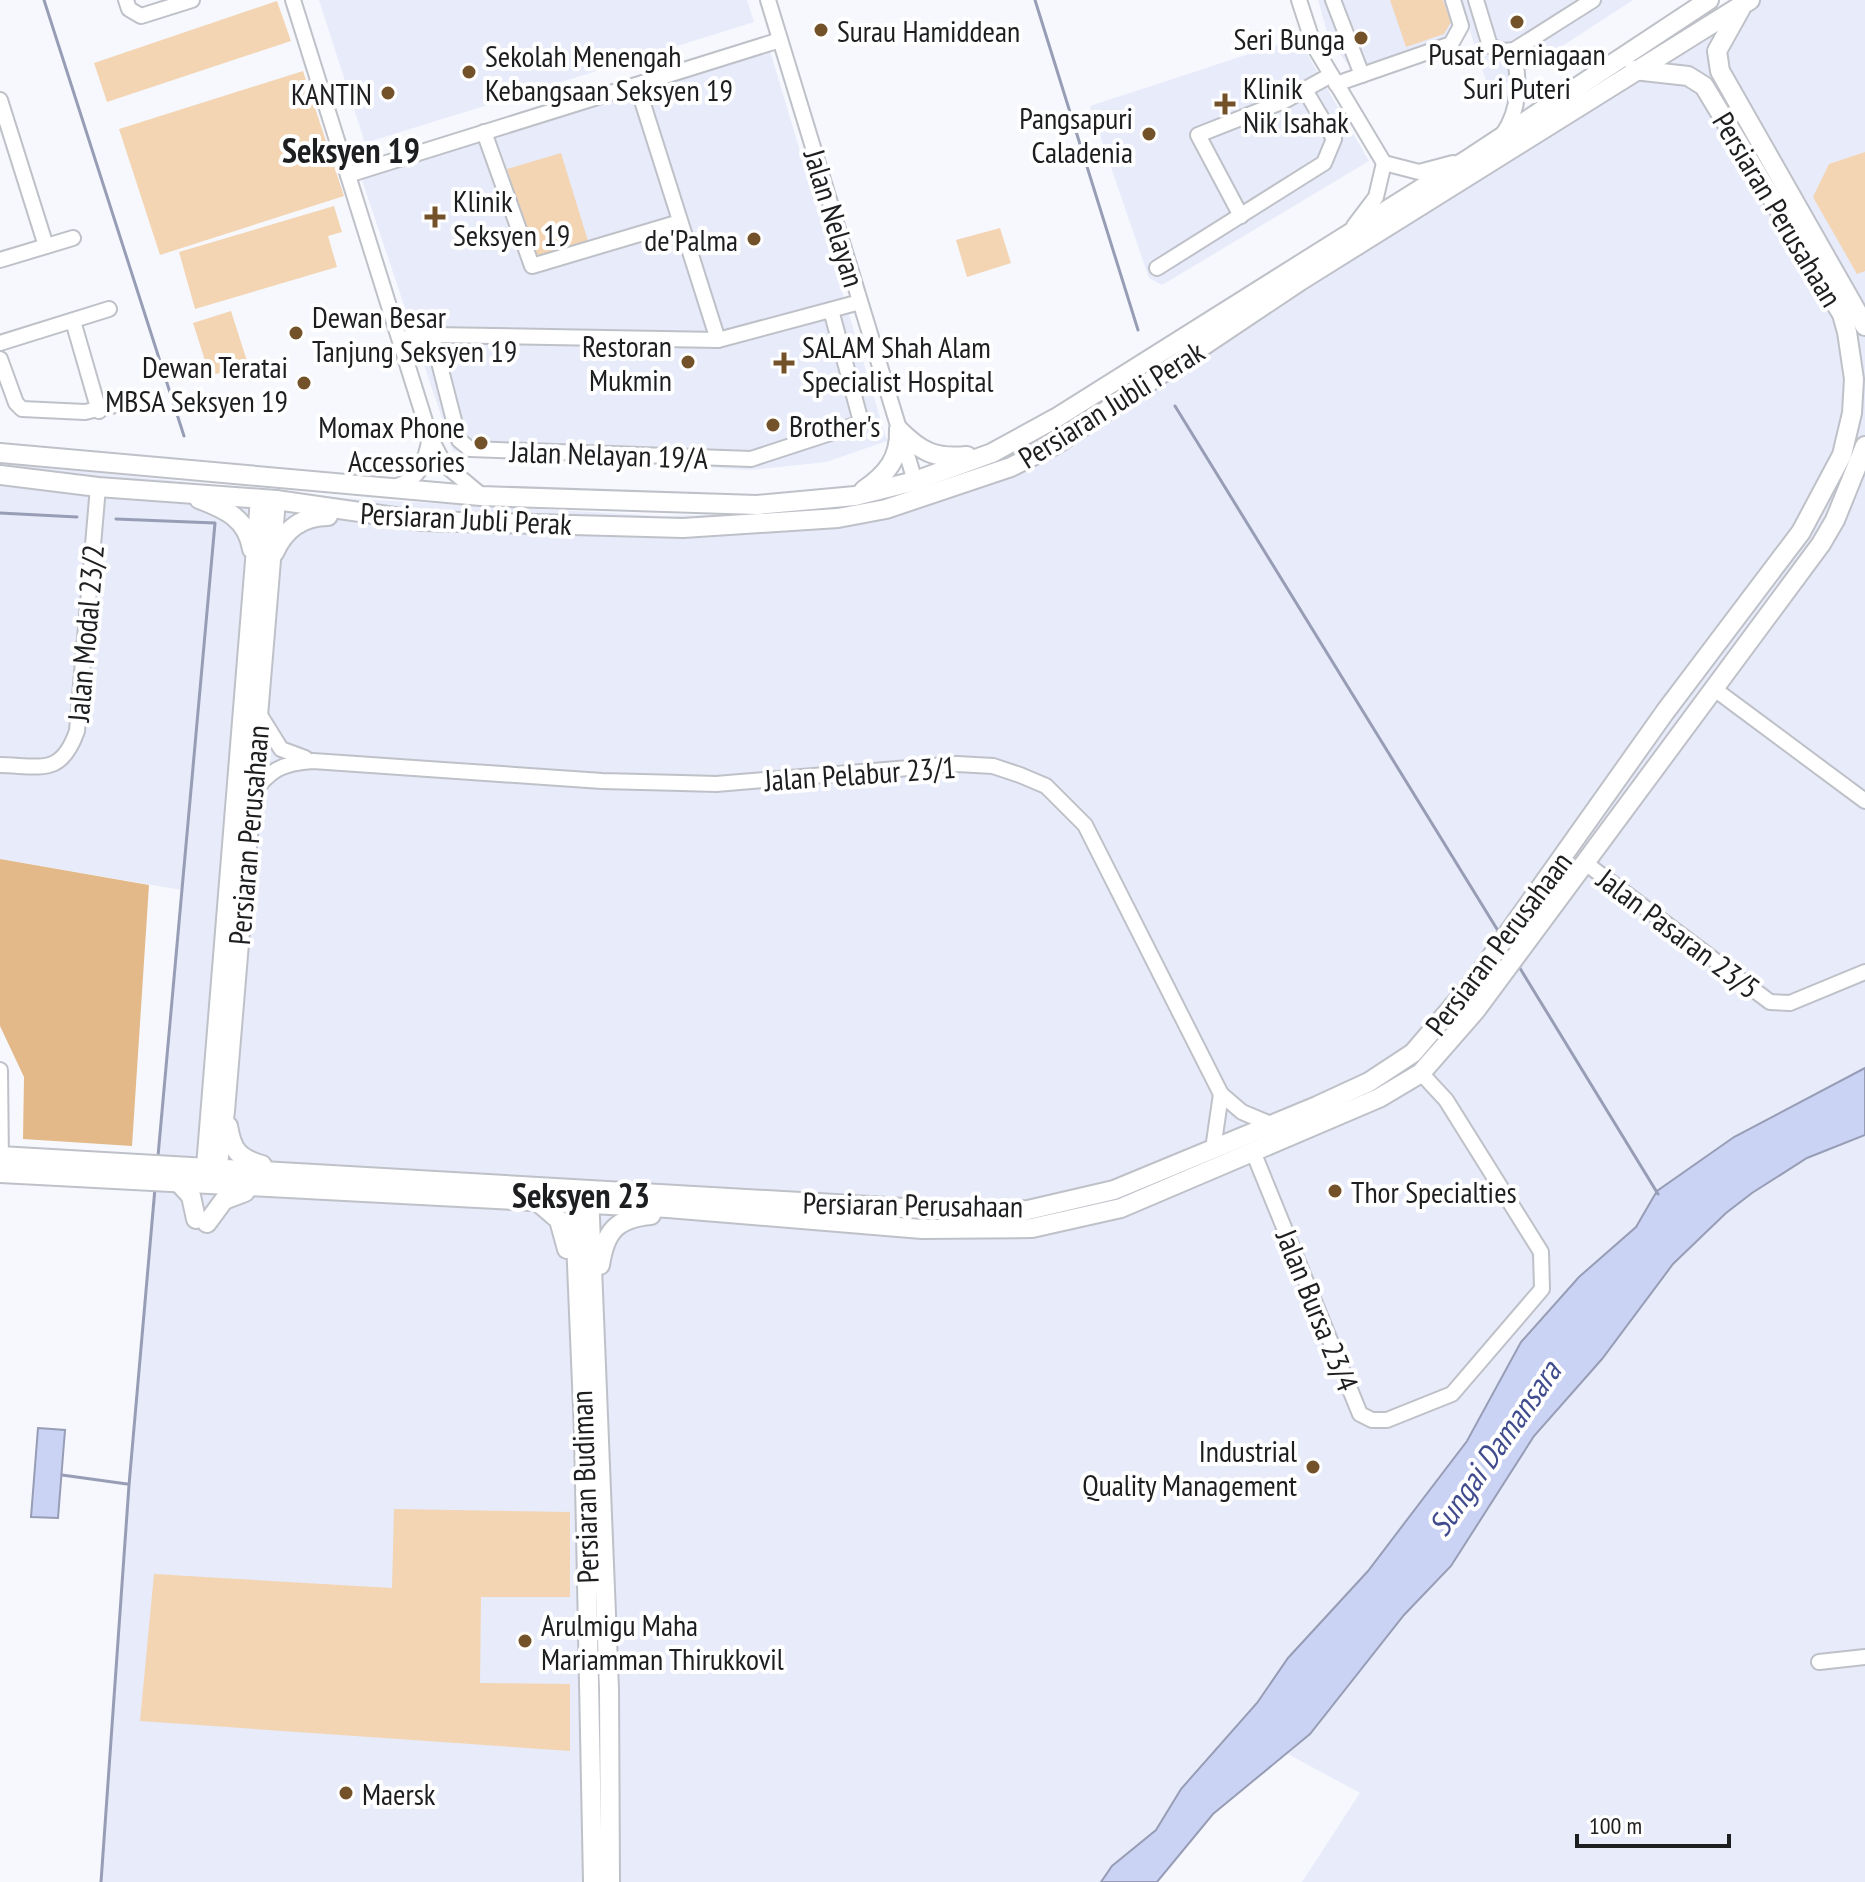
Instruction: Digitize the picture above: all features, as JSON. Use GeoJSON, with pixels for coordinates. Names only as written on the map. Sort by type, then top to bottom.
{"type":"FeatureCollection","features":[{"type":"Feature","properties":{"kind":"main road","name":"Persiaran Jubli Perak"},"geometry":{"type":"LineString","coordinates":[[0,453],[481,496],[757,505],[855,496],[915,481],[992,453],[1056,418],[1473,156],[1709,0]]}},
{"type":"Feature","properties":{"kind":"main road","name":"Persiaran Jubli Perak"},"geometry":{"type":"LineString","coordinates":[[0,475],[98,487],[268,496],[370,516],[423,521],[683,528],[838,518],[945,491],[1011,467],[1055,445],[1300,281],[1746,3]]}},
{"type":"Feature","properties":{"kind":"main road","name":"Persiaran Perusahaan"},"geometry":{"type":"LineString","coordinates":[[1746,3],[1717,51],[1720,71],[1865,326]]}},
{"type":"Feature","properties":{"kind":"main road","name":"Persiaran Perusahaan"},"geometry":{"type":"LineString","coordinates":[[0,1156],[172,1175],[328,1175],[582,1196],[974,1212],[1028,1210],[1114,1190],[1369,1082],[1413,1053],[1438,1027],[1495,952],[1674,700],[1801,532],[1842,455],[1852,413],[1854,379],[1842,314],[1704,86],[1688,76],[1634,70]]}},
{"type":"Feature","properties":{"kind":"main road"},"geometry":{"type":"LineString","coordinates":[[899,430],[918,449],[932,455],[992,453]]}},
{"type":"Feature","properties":{"kind":"main road"},"geometry":{"type":"LineString","coordinates":[[855,496],[890,468],[900,445],[899,430]]}},
{"type":"Feature","properties":{"kind":"main road","name":"Persiaran Perusahaan"},"geometry":{"type":"LineString","coordinates":[[211,1177],[255,1189],[537,1202],[582,1196],[668,1208],[922,1229],[1032,1228],[1121,1208],[1254,1154],[1379,1098],[1421,1073],[1476,1010],[1821,544],[1835,520],[1865,446]]}},
{"type":"Feature","properties":{"kind":"main road"},"geometry":{"type":"LineString","coordinates":[[82,461],[98,487],[107,472],[119,463]]}},
{"type":"Feature","properties":{"kind":"main road"},"geometry":{"type":"LineString","coordinates":[[242,473],[268,496],[291,478]]}},
{"type":"Feature","properties":{"kind":"main road"},"geometry":{"type":"LineString","coordinates":[[915,481],[927,491],[945,491]]}},
{"type":"Feature","properties":{"kind":"main road"},"geometry":{"type":"LineString","coordinates":[[180,492],[234,515],[263,562],[279,541],[307,518],[370,516]]}},
{"type":"Feature","properties":{"kind":"main road","name":"Persiaran Perusahaan"},"geometry":{"type":"LineString","coordinates":[[211,1177],[268,496]]}},
{"type":"Feature","properties":{"kind":"main road","name":"Persiaran Perusahaan"},"geometry":{"type":"LineString","coordinates":[[217,1110],[251,797],[258,712],[263,562]]}},
{"type":"Feature","properties":{"kind":"main road"},"geometry":{"type":"LineString","coordinates":[[217,1110],[240,1157],[261,1165],[328,1175]]}},
{"type":"Feature","properties":{"kind":"main road"},"geometry":{"type":"LineString","coordinates":[[217,1110],[195,1156],[172,1175],[191,1196],[201,1221],[224,1200],[255,1189]]}},
{"type":"Feature","properties":{"kind":"main road","name":"Persiaran Perusahaan"},"geometry":{"type":"LineString","coordinates":[[0,1173],[145,1173]]}},
{"type":"Feature","properties":{"kind":"main road","name":"Persiaran Budiman"},"geometry":{"type":"LineString","coordinates":[[582,1196],[585,1298],[609,1689],[610,1882]]}},
{"type":"Feature","properties":{"kind":"main road"},"geometry":{"type":"LineString","coordinates":[[537,1202],[559,1220],[585,1298]]}},
{"type":"Feature","properties":{"kind":"main road"},"geometry":{"type":"LineString","coordinates":[[585,1298],[612,1227],[631,1217],[668,1208]]}},
{"type":"Feature","properties":{"kind":"main road","name":"Persiaran Budiman"},"geometry":{"type":"LineString","coordinates":[[585,1298],[584,1432],[593,1882]]}},
{"type":"Feature","properties":{"kind":"street"},"geometry":{"type":"LineString","coordinates":[[126,0],[129,9],[141,16],[192,0]]}},
{"type":"Feature","properties":{"kind":"street"},"geometry":{"type":"LineString","coordinates":[[293,0],[430,437],[444,464],[481,496]]}},
{"type":"Feature","properties":{"kind":"street","name":"Jalan Nelayan"},"geometry":{"type":"LineString","coordinates":[[768,0],[915,481]]}},
{"type":"Feature","properties":{"kind":"street"},"geometry":{"type":"LineString","coordinates":[[1299,0],[1314,46],[1384,163],[1376,197],[1351,230]]}},
{"type":"Feature","properties":{"kind":"street"},"geometry":{"type":"LineString","coordinates":[[1333,0],[1362,75]]}},
{"type":"Feature","properties":{"kind":"street"},"geometry":{"type":"LineString","coordinates":[[1241,216],[1198,135],[1305,90],[1362,75],[1451,44],[1461,26],[1453,0]]}},
{"type":"Feature","properties":{"kind":"street"},"geometry":{"type":"LineString","coordinates":[[1458,16],[1480,2],[1490,46],[1503,51],[1514,50],[1593,0]]}},
{"type":"Feature","properties":{"kind":"street"},"geometry":{"type":"LineString","coordinates":[[348,175],[780,40]]}},
{"type":"Feature","properties":{"kind":"street"},"geometry":{"type":"LineString","coordinates":[[1501,138],[1513,120],[1517,101],[1514,50]]}},
{"type":"Feature","properties":{"kind":"street"},"geometry":{"type":"LineString","coordinates":[[637,85],[718,340]]}},
{"type":"Feature","properties":{"kind":"street"},"geometry":{"type":"LineString","coordinates":[[1157,268],[1324,163],[1330,155],[1334,139],[1305,90]]}},
{"type":"Feature","properties":{"kind":"street"},"geometry":{"type":"LineString","coordinates":[[0,100],[46,246]]}},
{"type":"Feature","properties":{"kind":"street"},"geometry":{"type":"LineString","coordinates":[[484,132],[532,266],[680,222]]}},
{"type":"Feature","properties":{"kind":"street"},"geometry":{"type":"LineString","coordinates":[[1384,163],[1419,172],[1473,156]]}},
{"type":"Feature","properties":{"kind":"street"},"geometry":{"type":"LineString","coordinates":[[0,260],[73,238]]}},
{"type":"Feature","properties":{"kind":"street"},"geometry":{"type":"LineString","coordinates":[[400,339],[432,335],[718,340],[860,302]]}},
{"type":"Feature","properties":{"kind":"street"},"geometry":{"type":"LineString","coordinates":[[0,343],[109,309]]}},
{"type":"Feature","properties":{"kind":"street","name":"Jalan Nelayan 19/A"},"geometry":{"type":"LineString","coordinates":[[432,335],[459,440],[470,449],[751,459],[853,428],[860,418],[831,310]]}},
{"type":"Feature","properties":{"kind":"street"},"geometry":{"type":"LineString","coordinates":[[73,321],[99,411]]}},
{"type":"Feature","properties":{"kind":"street"},"geometry":{"type":"LineString","coordinates":[[0,359],[16,403],[22,409],[99,411],[124,403]]}},
{"type":"Feature","properties":{"kind":"street"},"geometry":{"type":"LineString","coordinates":[[391,489],[411,482],[423,469],[430,437]]}},
{"type":"Feature","properties":{"kind":"street","name":"Jalan Modal 23/2"},"geometry":{"type":"LineString","coordinates":[[0,765],[57,763],[69,754],[77,731],[98,487]]}},
{"type":"Feature","properties":{"kind":"street"},"geometry":{"type":"LineString","coordinates":[[1713,688],[1865,801]]}},
{"type":"Feature","properties":{"kind":"street","name":"Jalan Pelabur 23/1"},"geometry":{"type":"LineString","coordinates":[[258,712],[281,749],[313,761]]}},
{"type":"Feature","properties":{"kind":"street","name":"Jalan Pelabur 23/1"},"geometry":{"type":"LineString","coordinates":[[251,797],[275,767],[287,762],[313,761],[588,780],[716,784],[957,764],[993,766],[1046,786],[1085,825],[1221,1094],[1242,1112],[1273,1125]]}},
{"type":"Feature","properties":{"kind":"street","name":"Jalan Pasaran 23/5"},"geometry":{"type":"LineString","coordinates":[[1584,862],[1770,1002],[1790,1003],[1865,972]]}},
{"type":"Feature","properties":{"kind":"street"},"geometry":{"type":"LineString","coordinates":[[0,1070],[0,1173]]}},
{"type":"Feature","properties":{"kind":"street","name":"Jalan Bursa 23/4"},"geometry":{"type":"LineString","coordinates":[[1254,1154],[1360,1414],[1372,1420],[1387,1420],[1452,1394],[1542,1289],[1541,1252],[1446,1100],[1421,1073]]}},
{"type":"Feature","properties":{"kind":"street"},"geometry":{"type":"LineString","coordinates":[[1213,1149],[1221,1094]]}},
{"type":"Feature","properties":{"kind":"street"},"geometry":{"type":"LineString","coordinates":[[1819,1662],[1865,1657]]}},
{"type":"Feature","properties":{"kind":"shaded area","name":"Sekolah Menengah Kebangsaan Seksyen 19"},"geometry":{"type":"Polygon","coordinates":[[[319,0],[747,0],[754,22],[365,143],[319,0]]]}},
{"type":"Feature","properties":{"kind":"shaded area"},"geometry":{"type":"Polygon","coordinates":[[[1318,0],[1448,0],[1455,21],[1445,38],[1352,70],[1329,39],[1318,0]]]}},
{"type":"Feature","properties":{"kind":"shaded area"},"geometry":{"type":"Polygon","coordinates":[[[1390,0],[1443,0],[1451,22],[1444,34],[1406,47],[1390,0]]]}},
{"type":"Feature","properties":{"kind":"shaded area"},"geometry":{"type":"Polygon","coordinates":[[[1460,0],[1633,0],[1490,93],[1460,0]]]}},
{"type":"Feature","properties":{"kind":"shaded area"},"geometry":{"type":"Polygon","coordinates":[[[1729,0],[1865,0],[1865,1068],[1734,1137],[1657,1191],[1636,1227],[1579,1277],[1521,1342],[1466,1441],[1368,1571],[1288,1658],[1257,1703],[1156,1830],[1112,1866],[1101,1882],[101,1882],[129,1485],[182,890],[0,859],[0,463],[355,499],[662,516],[810,512],[915,491],[1001,460],[1148,371],[1729,0]]]}},
{"type":"Feature","properties":{"kind":"shaded area"},"geometry":{"type":"Polygon","coordinates":[[[277,1],[291,41],[107,102],[94,63],[277,1]]]}},
{"type":"Feature","properties":{"kind":"shaded area"},"geometry":{"type":"Polygon","coordinates":[[[1298,38],[1369,161],[1162,285],[1149,278],[1090,106],[1298,38]]]}},
{"type":"Feature","properties":{"kind":"shaded area"},"geometry":{"type":"Polygon","coordinates":[[[770,51],[887,441],[826,462],[750,470],[453,451],[361,177],[770,51]]]}},
{"type":"Feature","properties":{"kind":"shaded area"},"geometry":{"type":"Polygon","coordinates":[[[303,71],[344,196],[160,255],[119,129],[303,71]]]}},
{"type":"Feature","properties":{"kind":"shaded area"},"geometry":{"type":"Polygon","coordinates":[[[1865,152],[1865,271],[1857,274],[1813,197],[1829,164],[1865,152]]]}},
{"type":"Feature","properties":{"kind":"shaded area"},"geometry":{"type":"Polygon","coordinates":[[[561,153],[588,241],[535,258],[507,169],[561,153]]]}},
{"type":"Feature","properties":{"kind":"shaded area"},"geometry":{"type":"Polygon","coordinates":[[[334,206],[342,232],[328,236],[337,267],[195,309],[179,252],[334,206]]]}},
{"type":"Feature","properties":{"kind":"shaded area"},"geometry":{"type":"Polygon","coordinates":[[[1000,228],[1011,263],[967,277],[956,240],[1000,228]]]}},
{"type":"Feature","properties":{"kind":"shaded area"},"geometry":{"type":"Polygon","coordinates":[[[231,311],[248,364],[210,376],[193,323],[231,311]]]}},
{"type":"Feature","properties":{"kind":"shaded area"},"geometry":{"type":"Polygon","coordinates":[[[0,859],[149,885],[132,1146],[23,1139],[24,1077],[0,1026],[0,859]]]}},
{"type":"Feature","properties":{"kind":"shaded area"},"geometry":{"type":"Polygon","coordinates":[[[1865,1135],[1865,1882],[1302,1882],[1360,1793],[1288,1754],[1310,1734],[1404,1615],[1451,1566],[1534,1436],[1602,1359],[1673,1264],[1726,1213],[1752,1193],[1807,1158],[1865,1135]]]}},
{"type":"Feature","properties":{"kind":"shaded area"},"geometry":{"type":"Polygon","coordinates":[[[394,1509],[570,1512],[570,1597],[481,1597],[480,1683],[570,1684],[570,1751],[140,1721],[154,1574],[392,1588],[394,1509]]]}},
{"type":"Feature","properties":{"kind":"water","name":"Sungai Damansara"},"geometry":{"type":"Polygon","coordinates":[[[1865,1068],[1865,1135],[1807,1158],[1752,1193],[1726,1213],[1673,1264],[1602,1359],[1534,1436],[1451,1566],[1404,1615],[1310,1734],[1213,1814],[1157,1882],[1101,1882],[1112,1866],[1156,1830],[1181,1789],[1257,1703],[1288,1658],[1368,1571],[1467,1441],[1521,1342],[1579,1277],[1636,1227],[1657,1191],[1734,1137],[1865,1068]]]}},
{"type":"Feature","properties":{"kind":"water"},"geometry":{"type":"Polygon","coordinates":[[[38,1428],[65,1430],[58,1518],[31,1517],[38,1428]]]}},
{"type":"Feature","properties":{"kind":"waterway"},"geometry":{"type":"LineString","coordinates":[[44,0],[184,436]]}},
{"type":"Feature","properties":{"kind":"waterway"},"geometry":{"type":"LineString","coordinates":[[1035,0],[1138,330]]}},
{"type":"Feature","properties":{"kind":"waterway"},"geometry":{"type":"LineString","coordinates":[[1175,406],[1500,934]]}},
{"type":"Feature","properties":{"kind":"waterway"},"geometry":{"type":"LineString","coordinates":[[0,513],[77,517]]}},
{"type":"Feature","properties":{"kind":"waterway"},"geometry":{"type":"LineString","coordinates":[[116,519],[215,523],[158,1156]]}},
{"type":"Feature","properties":{"kind":"waterway"},"geometry":{"type":"LineString","coordinates":[[1518,965],[1658,1194]]}},
{"type":"Feature","properties":{"kind":"waterway"},"geometry":{"type":"LineString","coordinates":[[101,1882],[129,1485],[155,1188]]}},
{"type":"Feature","properties":{"kind":"waterway"},"geometry":{"type":"LineString","coordinates":[[62,1475],[127,1484]]}},
{"type":"Feature","properties":{"kind":"place","name":"Pusat Perniagaan Suri Puteri"},"geometry":{"type":"Point","coordinates":[1517,22]}},
{"type":"Feature","properties":{"kind":"place","name":"Surau Hamiddean"},"geometry":{"type":"Point","coordinates":[821,30]}},
{"type":"Feature","properties":{"kind":"place","name":"Seri Bunga"},"geometry":{"type":"Point","coordinates":[1361,38]}},
{"type":"Feature","properties":{"kind":"place","name":"Sekolah Menengah Kebangsaan Seksyen 19"},"geometry":{"type":"Point","coordinates":[469,72]}},
{"type":"Feature","properties":{"kind":"place","name":"KANTIN"},"geometry":{"type":"Point","coordinates":[388,93]}},
{"type":"Feature","properties":{"kind":"place","name":"Klinik Nik Isahak"},"geometry":{"type":"Point","coordinates":[1225,104]}},
{"type":"Feature","properties":{"kind":"place","name":"Pangsapuri Caladenia"},"geometry":{"type":"Point","coordinates":[1149,134]}},
{"type":"Feature","properties":{"kind":"place","name":"Klinik Seksyen 19"},"geometry":{"type":"Point","coordinates":[435,217]}},
{"type":"Feature","properties":{"kind":"place","name":"de'Palma"},"geometry":{"type":"Point","coordinates":[754,239]}},
{"type":"Feature","properties":{"kind":"place","name":"Dewan Besar Tanjung Seksyen 19"},"geometry":{"type":"Point","coordinates":[296,333]}},
{"type":"Feature","properties":{"kind":"place","name":"Restoran Mukmin"},"geometry":{"type":"Point","coordinates":[688,362]}},
{"type":"Feature","properties":{"kind":"place","name":"SALAM Shah Alam Specialist Hospital"},"geometry":{"type":"Point","coordinates":[784,363]}},
{"type":"Feature","properties":{"kind":"place","name":"Dewan Teratai MBSA Seksyen 19"},"geometry":{"type":"Point","coordinates":[304,383]}},
{"type":"Feature","properties":{"kind":"place","name":"Brother's"},"geometry":{"type":"Point","coordinates":[773,425]}},
{"type":"Feature","properties":{"kind":"place","name":"Momax Phone Accessories"},"geometry":{"type":"Point","coordinates":[481,443]}},
{"type":"Feature","properties":{"kind":"place","name":"Thor Specialties"},"geometry":{"type":"Point","coordinates":[1335,1191]}},
{"type":"Feature","properties":{"kind":"place","name":"Industrial Quality Management"},"geometry":{"type":"Point","coordinates":[1313,1467]}},
{"type":"Feature","properties":{"kind":"place","name":"Arulmigu Maha Mariamman Thirukkovil"},"geometry":{"type":"Point","coordinates":[525,1641]}},
{"type":"Feature","properties":{"kind":"place","name":"Maersk"},"geometry":{"type":"Point","coordinates":[346,1793]}},
{"type":"Feature","properties":{"kind":"district","name":"Seksyen 19"},"geometry":{"type":"Point","coordinates":[351,150]}},
{"type":"Feature","properties":{"kind":"district","name":"Seksyen 23"},"geometry":{"type":"Point","coordinates":[581,1195]}}]}
